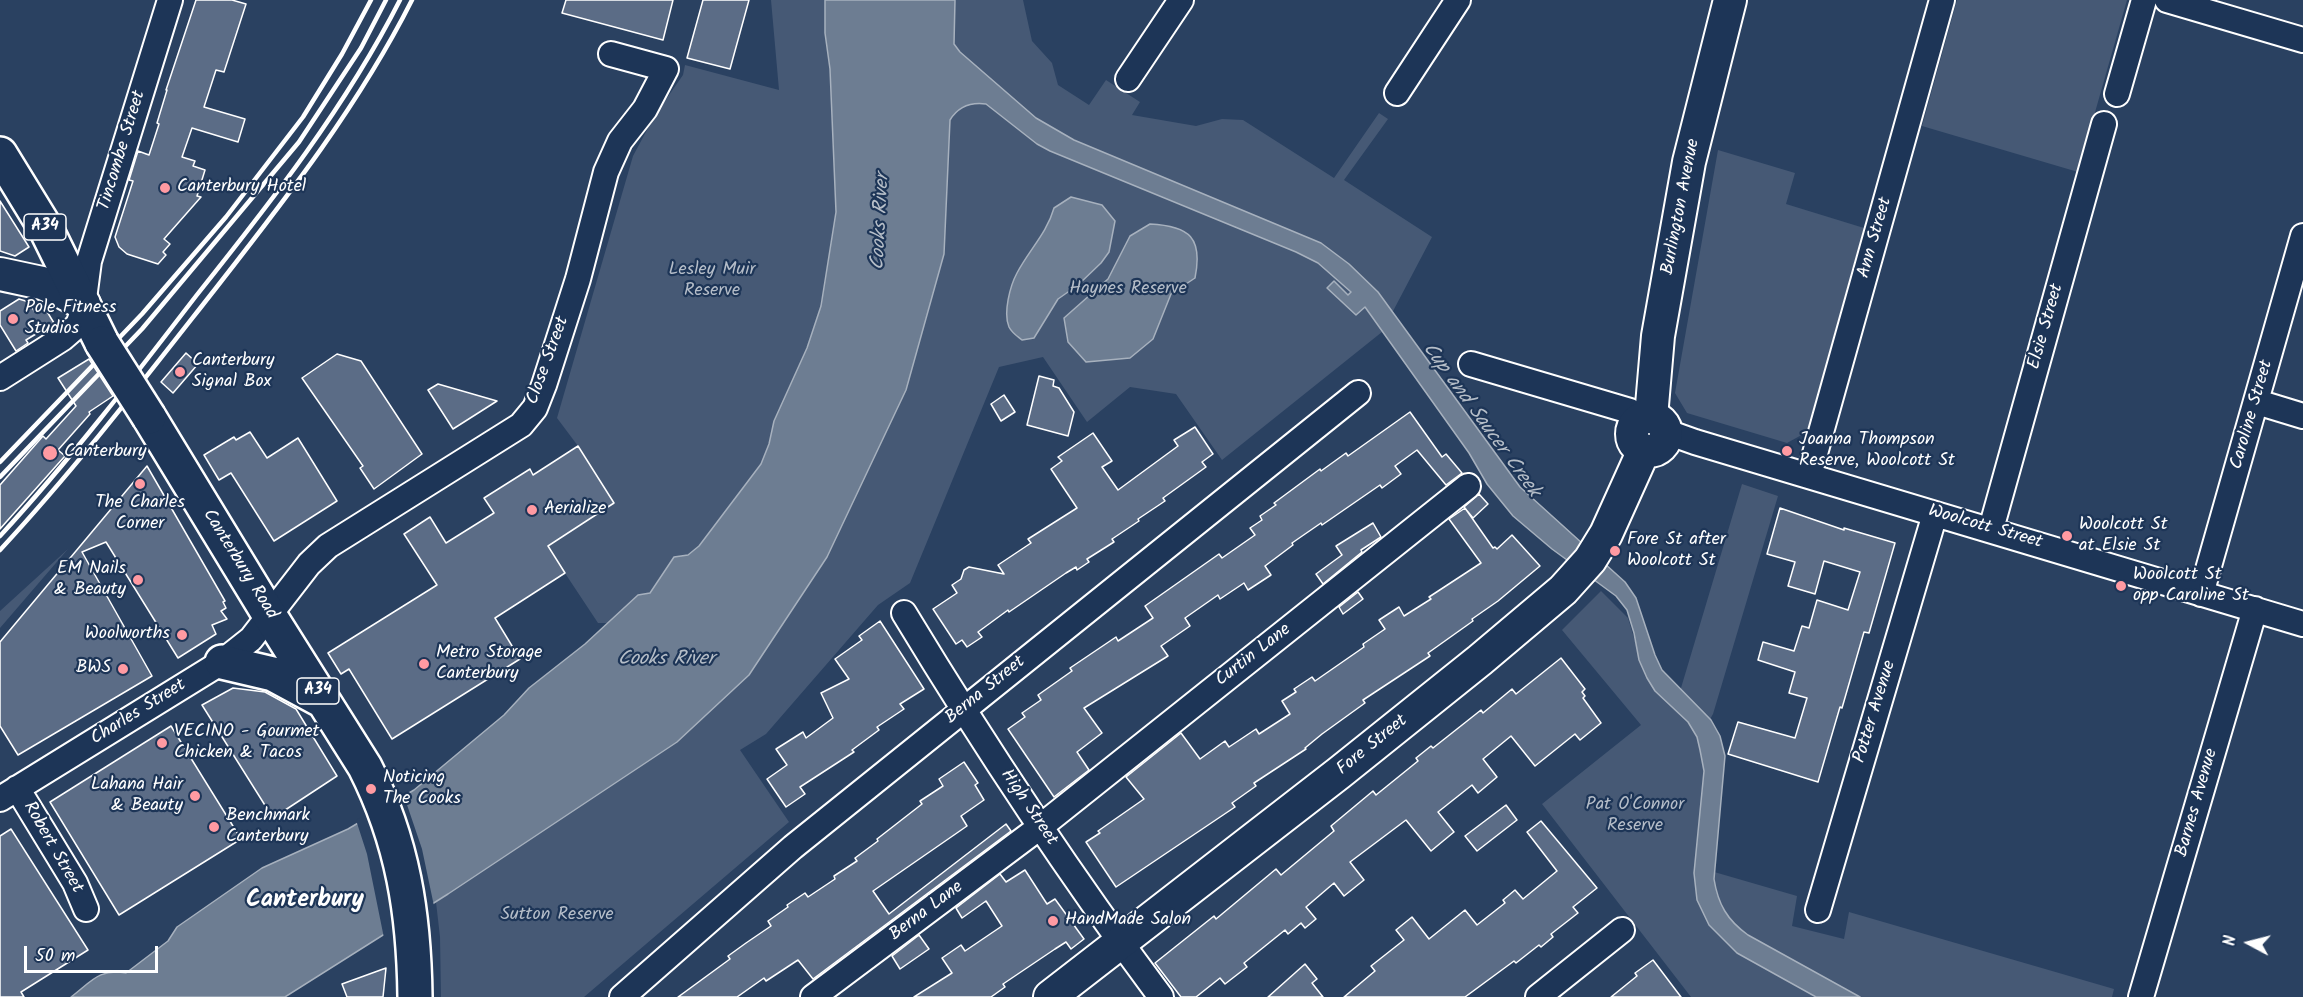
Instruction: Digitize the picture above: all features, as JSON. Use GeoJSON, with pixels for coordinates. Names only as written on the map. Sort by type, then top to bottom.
{"type":"FeatureCollection","features":[{"type":"Feature","properties":{"kind":"highway","name":"Canterbury Road"},"geometry":{"type":"LineString","coordinates":[[0,154],[45,229],[102,343],[365,767],[376,789],[400,855],[412,917],[415,997]]}},
{"type":"Feature","properties":{"kind":"highway"},"geometry":{"type":"LineString","coordinates":[[222,662],[273,674],[324,702]]}},
{"type":"Feature","properties":{"kind":"main road","name":"Burlington Avenue"},"geometry":{"type":"LineString","coordinates":[[1651,429],[1658,336],[1689,162],[1730,0]]}},
{"type":"Feature","properties":{"kind":"main road"},"geometry":{"type":"LineString","coordinates":[[0,274],[42,283],[84,304]]}},
{"type":"Feature","properties":{"kind":"main road","name":"Fore Street"},"geometry":{"type":"LineString","coordinates":[[1050,997],[1339,772],[1480,660],[1563,590],[1590,560],[1606,534],[1651,429]]}},
{"type":"Feature","properties":{"kind":"street","name":"Tincombe Street"},"geometry":{"type":"LineString","coordinates":[[0,378],[68,335],[78,325],[84,304],[89,261],[170,0]]}},
{"type":"Feature","properties":{"kind":"street"},"geometry":{"type":"LineString","coordinates":[[1128,79],[1181,0]]}},
{"type":"Feature","properties":{"kind":"street"},"geometry":{"type":"LineString","coordinates":[[1397,93],[1458,0]]}},
{"type":"Feature","properties":{"kind":"street","name":"Ann Street"},"geometry":{"type":"LineString","coordinates":[[1809,476],[1942,0]]}},
{"type":"Feature","properties":{"kind":"street"},"geometry":{"type":"LineString","coordinates":[[2117,94],[2144,0]]}},
{"type":"Feature","properties":{"kind":"street"},"geometry":{"type":"LineString","coordinates":[[2167,0],[2303,40]]}},
{"type":"Feature","properties":{"kind":"street","name":"Close Street"},"geometry":{"type":"LineString","coordinates":[[270,616],[309,564],[328,546],[521,425],[535,408],[578,279],[606,172],[620,141],[645,109],[666,69],[611,54]]}},
{"type":"Feature","properties":{"kind":"street","name":"Elsie Street"},"geometry":{"type":"LineString","coordinates":[[1991,529],[2104,124]]}},
{"type":"Feature","properties":{"kind":"street","name":"Caroline Street"},"geometry":{"type":"LineString","coordinates":[[2201,594],[2303,236]]}},
{"type":"Feature","properties":{"kind":"street","name":"Woolcott Street"},"geometry":{"type":"LineString","coordinates":[[1471,364],[1630,411],[1651,429],[2303,624]]}},
{"type":"Feature","properties":{"kind":"street","name":"Berna Street"},"geometry":{"type":"LineString","coordinates":[[622,997],[794,847],[1358,393]]}},
{"type":"Feature","properties":{"kind":"street"},"geometry":{"type":"LineString","coordinates":[[2257,402],[2303,416]]}},
{"type":"Feature","properties":{"kind":"street","name":"Curtin Lane"},"geometry":{"type":"LineString","coordinates":[[1040,827],[1468,486]]}},
{"type":"Feature","properties":{"kind":"street","name":"Potter Avenue"},"geometry":{"type":"LineString","coordinates":[[1818,910],[1935,514]]}},
{"type":"Feature","properties":{"kind":"street","name":"Barnes Avenue"},"geometry":{"type":"LineString","coordinates":[[2141,997],[2255,609]]}},
{"type":"Feature","properties":{"kind":"street","name":"High Street"},"geometry":{"type":"LineString","coordinates":[[904,613],[963,710],[1040,827],[1120,943],[1161,997]]}},
{"type":"Feature","properties":{"kind":"street","name":"Charles Street"},"geometry":{"type":"LineString","coordinates":[[8,794],[222,662],[251,639],[270,616]]}},
{"type":"Feature","properties":{"kind":"street","name":"Robert Street"},"geometry":{"type":"LineString","coordinates":[[8,794],[73,880],[86,909]]}},
{"type":"Feature","properties":{"kind":"street","name":"Berna Lane"},"geometry":{"type":"LineString","coordinates":[[813,997],[1040,827]]}},
{"type":"Feature","properties":{"kind":"street"},"geometry":{"type":"LineString","coordinates":[[1538,997],[1622,930]]}},
{"type":"Feature","properties":{"kind":"green space","name":"Lesley Muir Reserve"},"geometry":{"type":"Polygon","coordinates":[[[771,0],[825,0],[836,212],[821,306],[807,348],[774,421],[769,444],[761,464],[699,546],[688,555],[674,557],[650,593],[638,595],[610,623],[598,623],[547,546],[614,503],[578,446],[557,418],[633,156],[655,115],[683,75],[685,65],[779,90],[771,0]]]}},
{"type":"Feature","properties":{"kind":"green space","name":"Sutton Reserve"},"geometry":{"type":"Polygon","coordinates":[[[955,0],[1023,0],[1032,41],[1052,63],[1058,85],[1089,105],[1106,80],[1140,102],[1132,115],[1196,126],[1222,119],[1243,120],[1334,178],[1379,113],[1388,119],[1344,180],[1432,237],[1382,332],[1222,460],[1176,394],[1130,387],[1087,422],[1043,357],[999,367],[910,583],[878,605],[766,734],[740,750],[789,822],[584,997],[441,997],[440,937],[436,902],[448,894],[906,390],[944,254],[955,0]]]}},
{"type":"Feature","properties":{"kind":"green space"},"geometry":{"type":"Polygon","coordinates":[[[1957,0],[2127,0],[2078,172],[1922,126],[1957,0]]]}},
{"type":"Feature","properties":{"kind":"green space"},"geometry":{"type":"Polygon","coordinates":[[[1718,150],[1795,173],[1786,204],[1864,228],[1807,432],[1787,443],[1687,413],[1675,393],[1718,150]]]}},
{"type":"Feature","properties":{"kind":"green space","name":"Pat O'Connor Reserve"},"geometry":{"type":"Polygon","coordinates":[[[1742,484],[1778,496],[1713,714],[1700,737],[1707,770],[1697,867],[1797,896],[1792,926],[1844,939],[1849,912],[2114,989],[2112,997],[1691,997],[1542,804],[1641,725],[1562,630],[1601,591],[1628,618],[1641,661],[1675,708],[1742,484]]]}},
{"type":"Feature","properties":{"kind":"green space"},"geometry":{"type":"Polygon","coordinates":[[[68,549],[0,628],[0,611],[68,549]]]}},
{"type":"Feature","properties":{"kind":"water","name":"Cooks River"},"geometry":{"type":"Polygon","coordinates":[[[825,0],[955,0],[954,44],[960,52],[1036,118],[1074,140],[1321,243],[1349,264],[1378,292],[1520,487],[1625,582],[1636,598],[1662,670],[1711,720],[1720,736],[1725,756],[1714,879],[1721,904],[1729,917],[1748,935],[1860,997],[1816,997],[1737,953],[1709,925],[1697,900],[1694,873],[1704,771],[1697,737],[1688,722],[1655,691],[1647,678],[1639,660],[1627,610],[1616,596],[1552,549],[1513,516],[1487,484],[1469,453],[1365,307],[1356,315],[1327,288],[1334,281],[1348,295],[1351,292],[1318,263],[1050,151],[1037,144],[986,104],[980,104],[961,109],[950,120],[944,254],[906,390],[827,557],[749,675],[677,742],[448,894],[285,997],[71,997],[102,974],[126,973],[168,941],[177,927],[262,868],[348,829],[414,790],[504,715],[529,688],[585,644],[638,595],[650,593],[674,557],[688,555],[699,546],[761,464],[769,444],[774,421],[807,348],[821,306],[836,212],[825,0]]]}},
{"type":"Feature","properties":{"kind":"water"},"geometry":{"type":"Polygon","coordinates":[[[1071,197],[1102,205],[1115,221],[1109,252],[1078,285],[1058,299],[1034,338],[1022,340],[1012,331],[1007,321],[1007,307],[1012,285],[1047,225],[1054,208],[1071,197]]]}},
{"type":"Feature","properties":{"kind":"water"},"geometry":{"type":"Polygon","coordinates":[[[1150,224],[1175,228],[1184,231],[1190,237],[1197,253],[1195,278],[1171,294],[1153,339],[1130,358],[1086,362],[1068,342],[1064,318],[1108,279],[1130,236],[1150,224]]]}},
{"type":"Feature","properties":{"kind":"pier"},"geometry":{"type":"Polygon","coordinates":[[[403,793],[422,849],[434,906],[384,938],[367,854],[356,820],[403,793]]]}},
{"type":"Feature","properties":{"kind":"building"},"geometry":{"type":"Polygon","coordinates":[[[196,0],[232,0],[246,4],[224,72],[216,70],[204,107],[245,119],[238,142],[192,128],[182,157],[195,161],[193,166],[205,170],[197,196],[201,197],[164,239],[170,244],[163,252],[166,255],[158,264],[127,254],[119,247],[115,237],[133,181],[129,180],[138,151],[149,155],[159,124],[157,123],[166,90],[196,0]]]}},
{"type":"Feature","properties":{"kind":"building"},"geometry":{"type":"Polygon","coordinates":[[[566,0],[673,0],[663,40],[562,13],[566,0]]]}},
{"type":"Feature","properties":{"kind":"building"},"geometry":{"type":"Polygon","coordinates":[[[703,0],[749,0],[730,69],[687,58],[703,0]]]}},
{"type":"Feature","properties":{"kind":"building"},"geometry":{"type":"Polygon","coordinates":[[[0,201],[29,247],[15,256],[0,251],[0,201]]]}},
{"type":"Feature","properties":{"kind":"building"},"geometry":{"type":"Polygon","coordinates":[[[19,299],[29,302],[34,311],[43,305],[54,323],[26,340],[28,343],[16,351],[0,325],[0,311],[19,299]]]}},
{"type":"Feature","properties":{"kind":"building","name":"Canterbury Signal Box"},"geometry":{"type":"Polygon","coordinates":[[[186,353],[198,364],[173,393],[161,382],[186,353]]]}},
{"type":"Feature","properties":{"kind":"building"},"geometry":{"type":"Polygon","coordinates":[[[337,354],[361,361],[422,454],[374,489],[360,468],[363,466],[302,378],[337,354]]]}},
{"type":"Feature","properties":{"kind":"building"},"geometry":{"type":"Polygon","coordinates":[[[89,359],[113,396],[89,412],[90,414],[58,450],[65,456],[0,529],[0,485],[43,436],[46,439],[76,406],[58,378],[89,359]]]}},
{"type":"Feature","properties":{"kind":"building"},"geometry":{"type":"Polygon","coordinates":[[[1039,376],[1054,380],[1053,386],[1059,388],[1074,412],[1068,436],[1027,425],[1039,376]]]}},
{"type":"Feature","properties":{"kind":"building"},"geometry":{"type":"Polygon","coordinates":[[[438,384],[497,401],[453,429],[428,390],[438,384]]]}},
{"type":"Feature","properties":{"kind":"building"},"geometry":{"type":"Polygon","coordinates":[[[1004,395],[1015,412],[1001,421],[991,404],[1004,395]]]}},
{"type":"Feature","properties":{"kind":"building"},"geometry":{"type":"Polygon","coordinates":[[[1410,412],[1442,457],[1446,454],[1462,473],[1446,485],[1417,450],[1395,466],[1401,474],[1382,488],[1380,485],[1322,525],[1321,523],[1265,566],[1271,575],[1248,590],[1244,583],[1220,599],[1218,595],[1185,618],[1190,626],[1161,646],[1168,656],[1084,708],[1102,733],[1077,752],[1089,770],[1054,797],[1008,729],[1025,717],[1022,713],[1041,700],[1038,695],[1072,671],[1070,668],[1116,637],[1118,641],[1153,618],[1145,606],[1219,554],[1222,558],[1255,535],[1250,528],[1262,520],[1260,516],[1276,505],[1274,503],[1320,469],[1321,471],[1346,453],[1348,456],[1410,412]]]}},
{"type":"Feature","properties":{"kind":"building"},"geometry":{"type":"Polygon","coordinates":[[[1195,427],[1213,454],[1202,462],[1206,467],[1163,498],[1165,501],[1138,519],[1139,521],[1112,539],[1114,542],[1087,559],[1089,562],[1077,570],[1076,567],[1009,612],[1008,610],[978,632],[982,637],[967,647],[962,640],[956,644],[933,609],[957,593],[952,585],[961,579],[964,570],[969,567],[1004,574],[998,565],[1031,543],[1028,539],[1077,508],[1051,469],[1062,461],[1058,457],[1093,433],[1112,461],[1102,467],[1118,490],[1178,446],[1174,440],[1195,427]]]}},
{"type":"Feature","properties":{"kind":"building"},"geometry":{"type":"Polygon","coordinates":[[[250,432],[267,458],[298,438],[337,501],[274,541],[231,473],[219,480],[204,455],[234,437],[236,440],[250,432]]]}},
{"type":"Feature","properties":{"kind":"building"},"geometry":{"type":"Polygon","coordinates":[[[578,446],[614,503],[548,546],[565,573],[495,618],[520,659],[392,739],[349,669],[341,674],[328,653],[437,585],[404,534],[430,517],[446,543],[494,513],[484,498],[530,469],[533,475],[578,446]]]}},
{"type":"Feature","properties":{"kind":"building"},"geometry":{"type":"Polygon","coordinates":[[[147,466],[225,601],[223,602],[226,608],[221,611],[227,619],[212,625],[216,634],[178,658],[106,542],[82,552],[152,676],[18,755],[0,726],[0,642],[147,466]]]}},
{"type":"Feature","properties":{"kind":"building"},"geometry":{"type":"Polygon","coordinates":[[[1479,494],[1488,504],[1473,518],[1464,507],[1479,494]]]}},
{"type":"Feature","properties":{"kind":"building"},"geometry":{"type":"Polygon","coordinates":[[[1465,508],[1493,548],[1497,549],[1512,535],[1540,566],[1472,619],[1473,621],[1428,653],[1430,656],[1363,700],[1365,703],[1322,734],[1306,749],[1254,783],[1256,786],[1232,803],[1235,807],[1116,887],[1086,842],[1144,799],[1126,777],[1181,733],[1200,759],[1225,741],[1229,747],[1256,729],[1259,734],[1290,714],[1282,701],[1296,692],[1294,689],[1312,677],[1315,681],[1364,647],[1363,644],[1385,629],[1379,620],[1399,607],[1404,616],[1481,563],[1449,519],[1465,508]]]}},
{"type":"Feature","properties":{"kind":"building"},"geometry":{"type":"Polygon","coordinates":[[[1780,508],[1844,530],[1844,528],[1895,543],[1869,633],[1864,632],[1818,782],[1728,754],[1738,722],[1795,738],[1807,698],[1789,693],[1795,672],[1758,660],[1763,642],[1794,651],[1802,626],[1809,628],[1817,600],[1848,610],[1860,572],[1824,561],[1815,594],[1788,586],[1795,562],[1767,554],[1780,508]]]}},
{"type":"Feature","properties":{"kind":"building"},"geometry":{"type":"Polygon","coordinates":[[[1373,523],[1381,537],[1361,550],[1362,552],[1323,584],[1316,574],[1342,555],[1336,546],[1373,523]]]}},
{"type":"Feature","properties":{"kind":"building"},"geometry":{"type":"Polygon","coordinates":[[[1358,592],[1363,599],[1343,614],[1339,607],[1358,592]]]}},
{"type":"Feature","properties":{"kind":"building"},"geometry":{"type":"Polygon","coordinates":[[[880,621],[924,689],[900,704],[904,709],[877,727],[879,730],[852,750],[854,752],[800,787],[805,794],[786,807],[767,779],[787,765],[776,749],[803,732],[806,738],[833,718],[821,693],[849,679],[835,659],[862,640],[859,636],[880,621]]]}},
{"type":"Feature","properties":{"kind":"building"},"geometry":{"type":"Polygon","coordinates":[[[1561,658],[1585,689],[1582,692],[1585,696],[1583,698],[1601,723],[1580,740],[1575,734],[1535,766],[1511,736],[1483,759],[1497,777],[1478,793],[1472,785],[1438,812],[1454,832],[1431,851],[1406,820],[1350,862],[1364,880],[1344,896],[1334,883],[1306,907],[1316,919],[1305,928],[1301,923],[1288,934],[1285,930],[1244,963],[1247,967],[1225,984],[1220,978],[1196,997],[1181,997],[1155,963],[1214,916],[1216,919],[1276,869],[1281,875],[1334,831],[1331,826],[1373,791],[1376,795],[1418,761],[1416,758],[1431,746],[1433,748],[1481,710],[1483,713],[1512,689],[1516,694],[1561,658]]]}},
{"type":"Feature","properties":{"kind":"building"},"geometry":{"type":"Polygon","coordinates":[[[233,688],[265,692],[296,709],[337,776],[273,818],[202,705],[233,688]]]}},
{"type":"Feature","properties":{"kind":"building"},"geometry":{"type":"Polygon","coordinates":[[[171,726],[241,839],[119,915],[50,802],[171,726]]]}},
{"type":"Feature","properties":{"kind":"building"},"geometry":{"type":"Polygon","coordinates":[[[964,762],[978,783],[975,785],[984,800],[961,816],[967,826],[873,891],[889,914],[1006,824],[1011,831],[813,979],[798,960],[766,981],[764,978],[737,997],[678,997],[730,959],[728,956],[771,926],[768,921],[788,907],[787,905],[805,893],[808,897],[857,861],[855,858],[922,804],[920,801],[943,786],[939,779],[964,762]]]}},
{"type":"Feature","properties":{"kind":"building"},"geometry":{"type":"Polygon","coordinates":[[[1506,805],[1517,820],[1477,851],[1465,836],[1506,805]]]}},
{"type":"Feature","properties":{"kind":"building"},"geometry":{"type":"Polygon","coordinates":[[[1541,821],[1597,888],[1573,907],[1578,913],[1551,934],[1553,937],[1516,963],[1514,961],[1465,997],[1344,997],[1375,971],[1371,966],[1404,940],[1396,930],[1412,917],[1429,939],[1465,910],[1477,925],[1505,903],[1503,900],[1515,890],[1523,899],[1557,871],[1527,832],[1541,821]]]}},
{"type":"Feature","properties":{"kind":"building"},"geometry":{"type":"Polygon","coordinates":[[[11,829],[88,950],[21,992],[24,997],[0,997],[0,836],[11,829]]]}},
{"type":"Feature","properties":{"kind":"building"},"geometry":{"type":"Polygon","coordinates":[[[1025,870],[1047,904],[1055,899],[1084,939],[1071,949],[1066,942],[1003,984],[1005,987],[991,997],[914,997],[952,973],[942,958],[961,945],[965,951],[1002,926],[986,901],[962,918],[956,908],[1000,874],[1006,882],[1025,870]]]}},
{"type":"Feature","properties":{"kind":"building"},"geometry":{"type":"Polygon","coordinates":[[[919,935],[929,949],[900,969],[892,956],[919,935]]]}},
{"type":"Feature","properties":{"kind":"building"},"geometry":{"type":"Polygon","coordinates":[[[1653,960],[1681,997],[1611,997],[1637,976],[1635,973],[1653,960]]]}},
{"type":"Feature","properties":{"kind":"building"},"geometry":{"type":"Polygon","coordinates":[[[1305,964],[1317,979],[1312,983],[1323,997],[1268,997],[1305,964]]]}},
{"type":"Feature","properties":{"kind":"building"},"geometry":{"type":"Polygon","coordinates":[[[386,968],[383,997],[347,997],[342,984],[386,968]]]}},
{"type":"Feature","properties":{"kind":"railway"},"geometry":{"type":"LineString","coordinates":[[0,462],[142,314],[226,217],[303,117],[342,54],[371,0]]}},
{"type":"Feature","properties":{"kind":"railway"},"geometry":{"type":"LineString","coordinates":[[0,477],[142,329],[299,142],[361,48],[386,0]]}},
{"type":"Feature","properties":{"kind":"railway"},"geometry":{"type":"LineString","coordinates":[[0,536],[101,418],[279,190],[355,79],[400,0]]}},
{"type":"Feature","properties":{"kind":"railway"},"geometry":{"type":"LineString","coordinates":[[0,550],[111,421],[296,184],[346,113],[412,0]]}},
{"type":"Feature","properties":{"kind":"place","name":"Canterbury Hotel"},"geometry":{"type":"Point","coordinates":[165,188]}},
{"type":"Feature","properties":{"kind":"place","name":"Pole Fitness Studios"},"geometry":{"type":"Point","coordinates":[13,319]}},
{"type":"Feature","properties":{"kind":"place","name":"Canterbury Signal Box"},"geometry":{"type":"Point","coordinates":[180,372]}},
{"type":"Feature","properties":{"kind":"place","name":"Joanna Thompson Reserve, Woolcott St"},"geometry":{"type":"Point","coordinates":[1787,451]}},
{"type":"Feature","properties":{"kind":"place","name":"Canterbury"},"geometry":{"type":"Point","coordinates":[50,453]}},
{"type":"Feature","properties":{"kind":"place","name":"The Charles Corner"},"geometry":{"type":"Point","coordinates":[140,484]}},
{"type":"Feature","properties":{"kind":"place","name":"Aerialize"},"geometry":{"type":"Point","coordinates":[532,510]}},
{"type":"Feature","properties":{"kind":"place","name":"Woolcott St at Elsie St"},"geometry":{"type":"Point","coordinates":[2067,536]}},
{"type":"Feature","properties":{"kind":"place","name":"Fore St after Woolcott St"},"geometry":{"type":"Point","coordinates":[1615,551]}},
{"type":"Feature","properties":{"kind":"place","name":"EM Nails & Beauty"},"geometry":{"type":"Point","coordinates":[138,580]}},
{"type":"Feature","properties":{"kind":"place","name":"Woolcott St opp Caroline St"},"geometry":{"type":"Point","coordinates":[2121,586]}},
{"type":"Feature","properties":{"kind":"place","name":"Woolworths"},"geometry":{"type":"Point","coordinates":[182,635]}},
{"type":"Feature","properties":{"kind":"place","name":"Metro Storage Canterbury"},"geometry":{"type":"Point","coordinates":[424,664]}},
{"type":"Feature","properties":{"kind":"place","name":"BWS"},"geometry":{"type":"Point","coordinates":[123,669]}},
{"type":"Feature","properties":{"kind":"place","name":"VECINO - Gourmet Chicken & Tacos"},"geometry":{"type":"Point","coordinates":[162,743]}},
{"type":"Feature","properties":{"kind":"place","name":"Noticing The Cooks"},"geometry":{"type":"Point","coordinates":[371,789]}},
{"type":"Feature","properties":{"kind":"place","name":"Lahana Hair & Beauty"},"geometry":{"type":"Point","coordinates":[195,796]}},
{"type":"Feature","properties":{"kind":"place","name":"Benchmark Canterbury"},"geometry":{"type":"Point","coordinates":[214,827]}},
{"type":"Feature","properties":{"kind":"place","name":"HandMade Salon"},"geometry":{"type":"Point","coordinates":[1053,921]}},
{"type":"Feature","properties":{"kind":"district","name":"Canterbury"},"geometry":{"type":"Point","coordinates":[305,902]}},
{"type":"Feature","properties":{"kind":"park label","name":"Haynes Reserve"},"geometry":{"type":"Point","coordinates":[1128,290]}},
{"type":"Feature","properties":{"kind":"water label","name":"Cup and Saucer Creek"},"geometry":{"type":"Point","coordinates":[1480,421]}}]}
